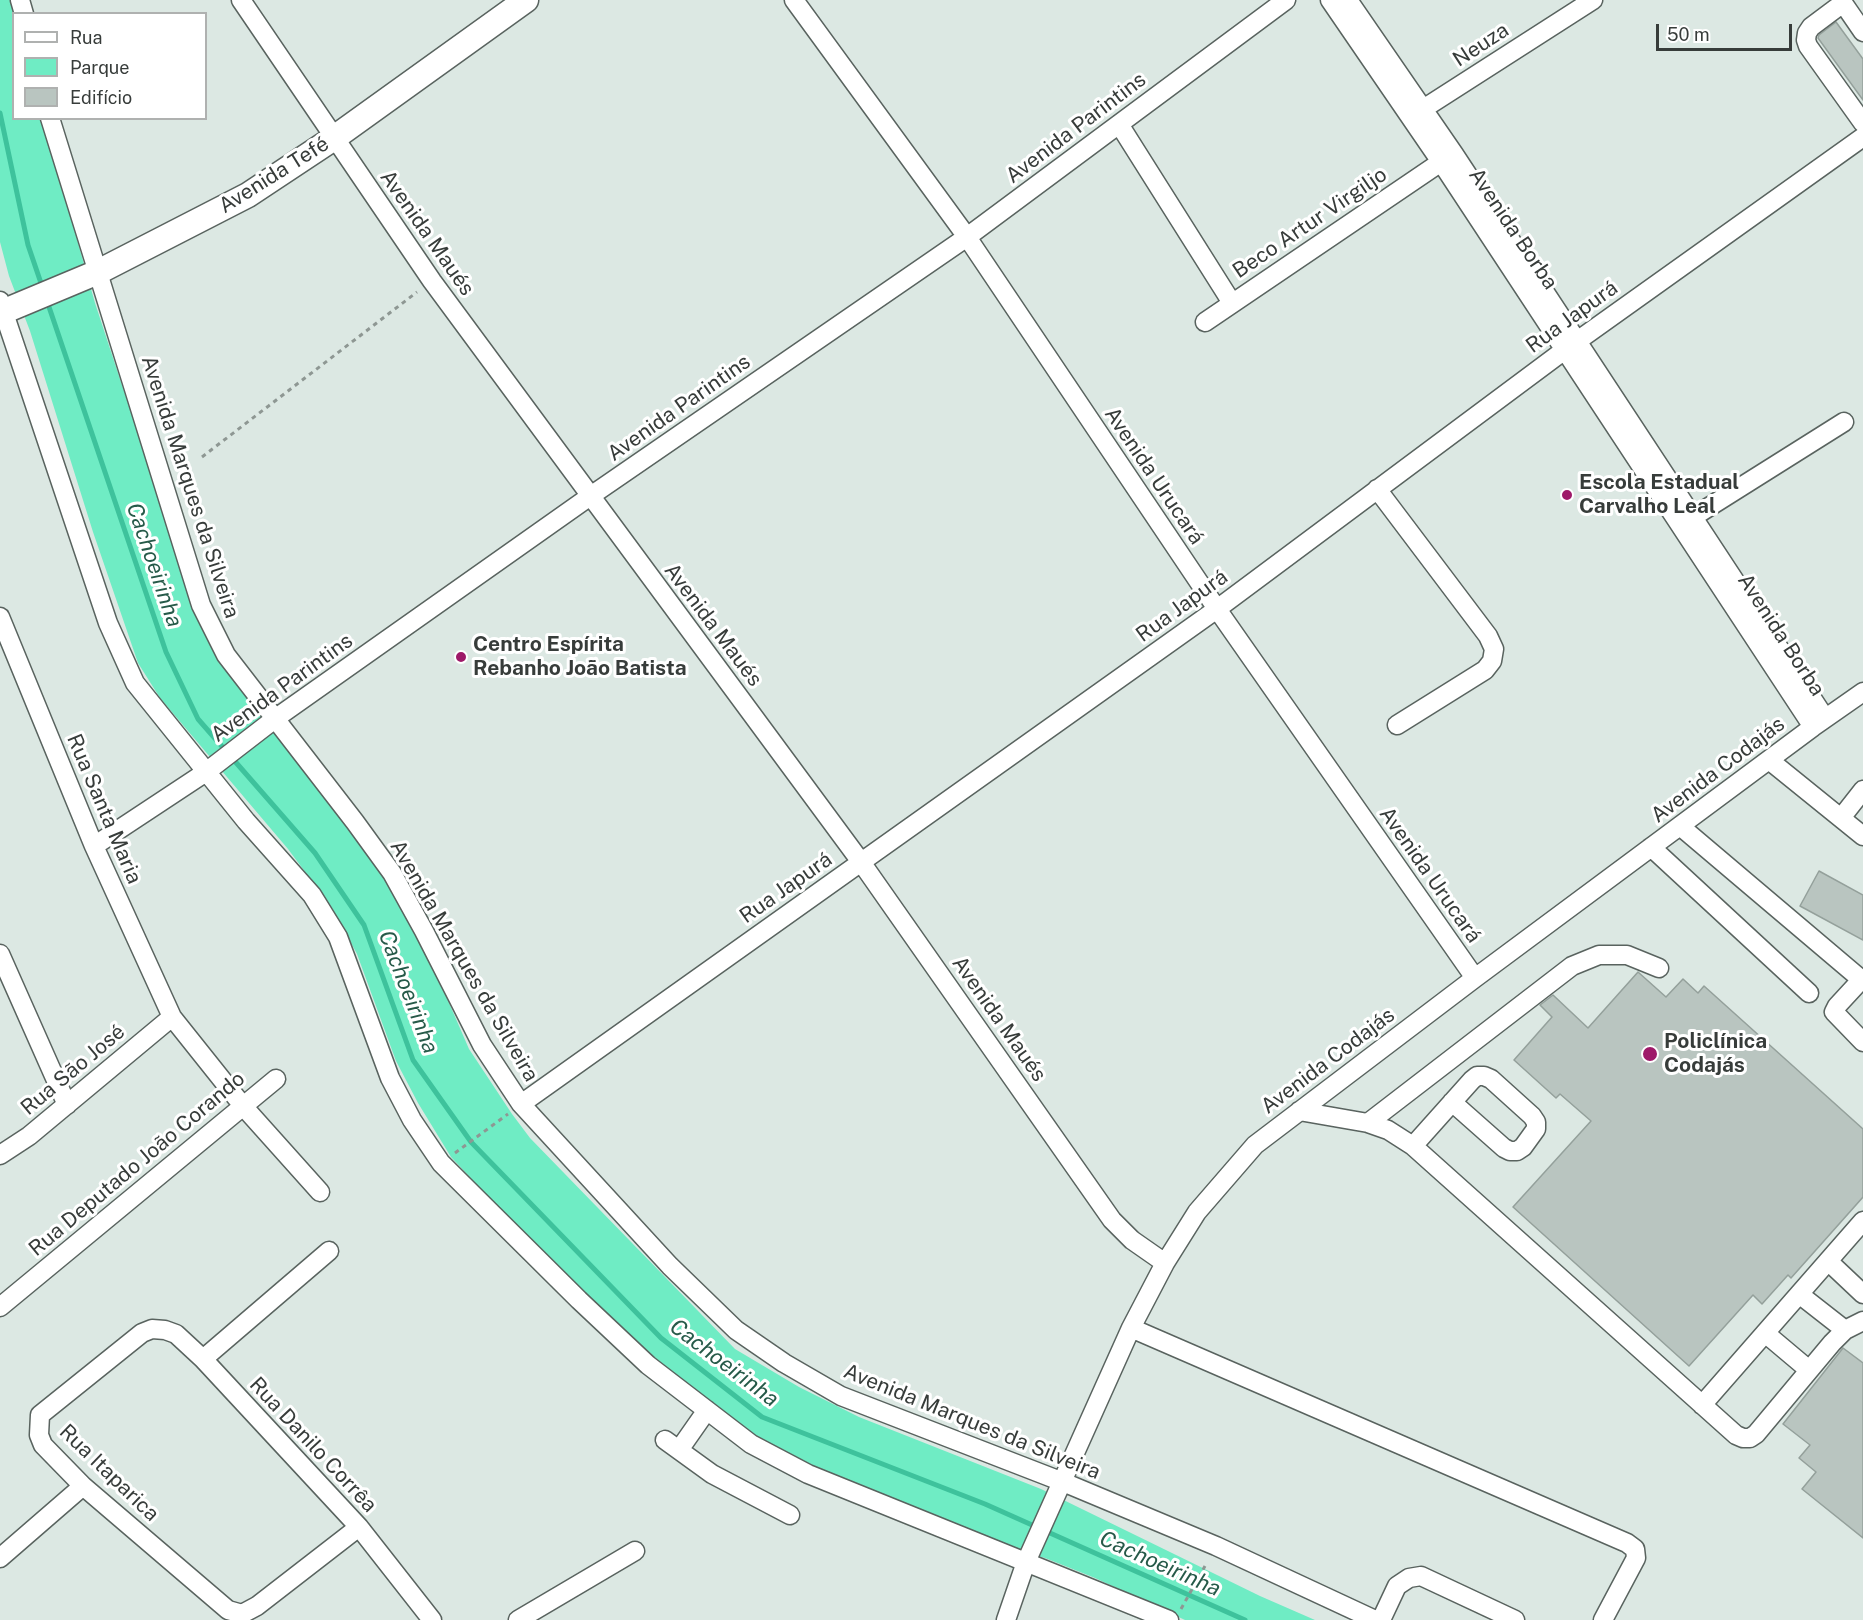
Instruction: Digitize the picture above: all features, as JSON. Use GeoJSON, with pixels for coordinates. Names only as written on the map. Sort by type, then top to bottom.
{"type":"FeatureCollection","features":[{"type":"Feature","properties":{"kind":"main road","name":"Avenida Tefé"},"geometry":{"type":"LineString","coordinates":[[4,308],[95,273],[248,195],[334,138],[526,0]]}},
{"type":"Feature","properties":{"kind":"street","name":"Avenida Maués"},"geometry":{"type":"LineString","coordinates":[[241,0],[432,281],[861,862],[1112,1220],[1132,1240],[1165,1263]]}},
{"type":"Feature","properties":{"kind":"street","name":"Avenida Urucará"},"geometry":{"type":"LineString","coordinates":[[794,0],[967,237],[1217,609],[1475,978]]}},
{"type":"Feature","properties":{"kind":"street","name":"Avenida Parintins"},"geometry":{"type":"LineString","coordinates":[[94,846],[211,768],[590,497],[967,237],[1286,0]]}},
{"type":"Feature","properties":{"kind":"street","name":"Avenida Borba"},"geometry":{"type":"LineString","coordinates":[[1330,0],[1441,162],[1693,518],[1819,723]]}},
{"type":"Feature","properties":{"kind":"street","name":"Avenida Borba"},"geometry":{"type":"LineString","coordinates":[[1348,0],[1423,109],[1571,345],[1819,723]]}},
{"type":"Feature","properties":{"kind":"street","name":"Neuza"},"geometry":{"type":"LineString","coordinates":[[1423,109],[1593,0]]}},
{"type":"Feature","properties":{"kind":"street"},"geometry":{"type":"LineString","coordinates":[[1863,32],[1842,2],[1811,27],[1806,40],[1863,123]]}},
{"type":"Feature","properties":{"kind":"street","name":"Avenida Marques da Silveira"},"geometry":{"type":"LineString","coordinates":[[51,120],[95,273],[201,604],[226,655],[271,723],[392,873],[482,1045],[521,1104],[670,1266],[736,1330],[784,1363],[841,1396],[1063,1482],[1216,1546],[1375,1620]]}},
{"type":"Feature","properties":{"kind":"street"},"geometry":{"type":"LineString","coordinates":[[1119,124],[1232,303]]}},
{"type":"Feature","properties":{"kind":"street","name":"Rua Japurá"},"geometry":{"type":"LineString","coordinates":[[521,1104],[1217,609],[1571,345],[1863,137]]}},
{"type":"Feature","properties":{"kind":"street","name":"Beco Artur Virgiljo"},"geometry":{"type":"LineString","coordinates":[[1205,322],[1441,162]]}},
{"type":"Feature","properties":{"kind":"street"},"geometry":{"type":"LineString","coordinates":[[4,308],[108,623],[135,683],[211,768],[246,821],[312,895],[338,937],[390,1078],[412,1120],[441,1163],[648,1365],[751,1444],[808,1474],[1029,1555],[1173,1619]]}},
{"type":"Feature","properties":{"kind":"street"},"geometry":{"type":"LineString","coordinates":[[1693,518],[1844,422]]}},
{"type":"Feature","properties":{"kind":"street"},"geometry":{"type":"LineString","coordinates":[[1377,489],[1488,636],[1494,649],[1492,661],[1485,670],[1397,725]]}},
{"type":"Feature","properties":{"kind":"street","name":"Rua Santa Maria"},"geometry":{"type":"LineString","coordinates":[[0,617],[94,846],[172,1017],[243,1106],[320,1192]]}},
{"type":"Feature","properties":{"kind":"street","name":"Avenida Codajás"},"geometry":{"type":"LineString","coordinates":[[1006,1620],[1029,1555],[1131,1328],[1165,1263],[1197,1212],[1255,1145],[1475,978],[1863,692]]}},
{"type":"Feature","properties":{"kind":"street"},"geometry":{"type":"LineString","coordinates":[[1769,760],[1863,836]]}},
{"type":"Feature","properties":{"kind":"street"},"geometry":{"type":"LineString","coordinates":[[1841,818],[1863,790]]}},
{"type":"Feature","properties":{"kind":"street"},"geometry":{"type":"LineString","coordinates":[[1680,826],[1862,980],[1836,1006],[1834,1012],[1863,1042]]}},
{"type":"Feature","properties":{"kind":"street"},"geometry":{"type":"LineString","coordinates":[[1651,847],[1809,993]]}},
{"type":"Feature","properties":{"kind":"street"},"geometry":{"type":"LineString","coordinates":[[0,954],[67,1105]]}},
{"type":"Feature","properties":{"kind":"street"},"geometry":{"type":"LineString","coordinates":[[1368,1123],[1572,966],[1599,955],[1628,955],[1659,968]]}},
{"type":"Feature","properties":{"kind":"street","name":"Rua São José"},"geometry":{"type":"LineString","coordinates":[[0,1155],[29,1136],[172,1017]]}},
{"type":"Feature","properties":{"kind":"street"},"geometry":{"type":"LineString","coordinates":[[1413,1146],[1452,1102],[1472,1080],[1477,1076],[1491,1079],[1532,1116],[1536,1122],[1536,1129],[1523,1147],[1510,1151],[1452,1102]]}},
{"type":"Feature","properties":{"kind":"street","name":"Rua Deputado João Corando"},"geometry":{"type":"LineString","coordinates":[[0,1307],[276,1079]]}},
{"type":"Feature","properties":{"kind":"street"},"geometry":{"type":"LineString","coordinates":[[1299,1112],[1368,1123],[1388,1130],[1413,1146],[1702,1405],[1736,1435],[1743,1438],[1750,1438],[1756,1434],[1845,1330],[1863,1321]]}},
{"type":"Feature","properties":{"kind":"street"},"geometry":{"type":"LineString","coordinates":[[1702,1405],[1863,1222]]}},
{"type":"Feature","properties":{"kind":"street"},"geometry":{"type":"LineString","coordinates":[[203,1359],[329,1251]]}},
{"type":"Feature","properties":{"kind":"street"},"geometry":{"type":"LineString","coordinates":[[1828,1261],[1863,1294]]}},
{"type":"Feature","properties":{"kind":"street"},"geometry":{"type":"LineString","coordinates":[[1799,1294],[1845,1330]]}},
{"type":"Feature","properties":{"kind":"street"},"geometry":{"type":"LineString","coordinates":[[1131,1328],[1627,1543],[1635,1549],[1636,1558],[1603,1620]]}},
{"type":"Feature","properties":{"kind":"street","name":"Rua Danilo Corrêa"},"geometry":{"type":"LineString","coordinates":[[142,1333],[152,1329],[176,1334],[203,1359],[359,1527],[432,1620]]}},
{"type":"Feature","properties":{"kind":"street","name":"Rua Itaparica"},"geometry":{"type":"LineString","coordinates":[[142,1333],[40,1415],[39,1435],[43,1445],[83,1486],[207,1594],[228,1610],[242,1614],[257,1606],[359,1527]]}},
{"type":"Feature","properties":{"kind":"street"},"geometry":{"type":"LineString","coordinates":[[1765,1333],[1809,1370]]}},
{"type":"Feature","properties":{"kind":"street"},"geometry":{"type":"LineString","coordinates":[[707,1410],[672,1445],[712,1474],[790,1515]]}},
{"type":"Feature","properties":{"kind":"street"},"geometry":{"type":"LineString","coordinates":[[0,1558],[83,1486]]}},
{"type":"Feature","properties":{"kind":"street"},"geometry":{"type":"LineString","coordinates":[[518,1620],[635,1551]]}},
{"type":"Feature","properties":{"kind":"street"},"geometry":{"type":"LineString","coordinates":[[1381,1620],[1397,1586],[1409,1578],[1421,1576],[1515,1620]]}},
{"type":"Feature","properties":{"kind":"path"},"geometry":{"type":"LineString","coordinates":[[202,457],[432,281]]}},
{"type":"Feature","properties":{"kind":"path"},"geometry":{"type":"LineString","coordinates":[[455,1152],[505,1117]]}},
{"type":"Feature","properties":{"kind":"path"},"geometry":{"type":"LineString","coordinates":[[1173,1619],[1205,1566]]}},
{"type":"Feature","properties":{"kind":"green space"},"geometry":{"type":"Polygon","coordinates":[[[0,0],[12,0],[16,12],[12,12],[12,120],[43,120],[95,303],[205,634],[261,711],[355,828],[421,938],[469,1049],[530,1138],[735,1349],[799,1387],[859,1417],[1041,1489],[1260,1596],[1315,1620],[1185,1620],[1095,1578],[1045,1558],[1013,1550],[756,1442],[640,1346],[520,1231],[451,1157],[418,1103],[396,1061],[357,954],[332,908],[288,849],[160,698],[138,663],[93,532],[30,331],[9,276],[0,242],[0,0]]]}},
{"type":"Feature","properties":{"kind":"building"},"geometry":{"type":"Polygon","coordinates":[[[1836,22],[1863,59],[1863,100],[1818,38],[1836,22]]]}},
{"type":"Feature","properties":{"kind":"building"},"geometry":{"type":"Polygon","coordinates":[[[1819,871],[1863,895],[1863,940],[1800,906],[1819,871]]]}},
{"type":"Feature","properties":{"kind":"building"},"geometry":{"type":"Polygon","coordinates":[[[1638,972],[1666,997],[1683,979],[1698,993],[1704,986],[1863,1129],[1863,1197],[1791,1278],[1788,1275],[1762,1304],[1753,1295],[1689,1366],[1513,1207],[1591,1121],[1560,1094],[1556,1098],[1514,1060],[1552,1017],[1540,1005],[1553,995],[1588,1028],[1638,972]]]}},
{"type":"Feature","properties":{"kind":"building"},"geometry":{"type":"Polygon","coordinates":[[[1843,1348],[1863,1363],[1863,1538],[1802,1489],[1816,1472],[1799,1458],[1810,1445],[1783,1424],[1843,1348]]]}},
{"type":"Feature","properties":{"kind":"waterway","name":"Cachoeirinha"},"geometry":{"type":"LineString","coordinates":[[0,113],[28,245],[43,289]]}},
{"type":"Feature","properties":{"kind":"waterway","name":"Cachoeirinha"},"geometry":{"type":"LineString","coordinates":[[47,301],[166,652],[198,719],[315,853],[364,925],[413,1060],[471,1142],[661,1338],[762,1417],[985,1504],[1245,1620]]}},
{"type":"Feature","properties":{"kind":"place","name":"Escola Estadual Carvalho Leal"},"geometry":{"type":"Point","coordinates":[1567,495]}},
{"type":"Feature","properties":{"kind":"place","name":"Centro Espírita Rebanho João Batista"},"geometry":{"type":"Point","coordinates":[461,657]}},
{"type":"Feature","properties":{"kind":"place","name":"Policlínica Codajás"},"geometry":{"type":"Point","coordinates":[1650,1054]}}]}
